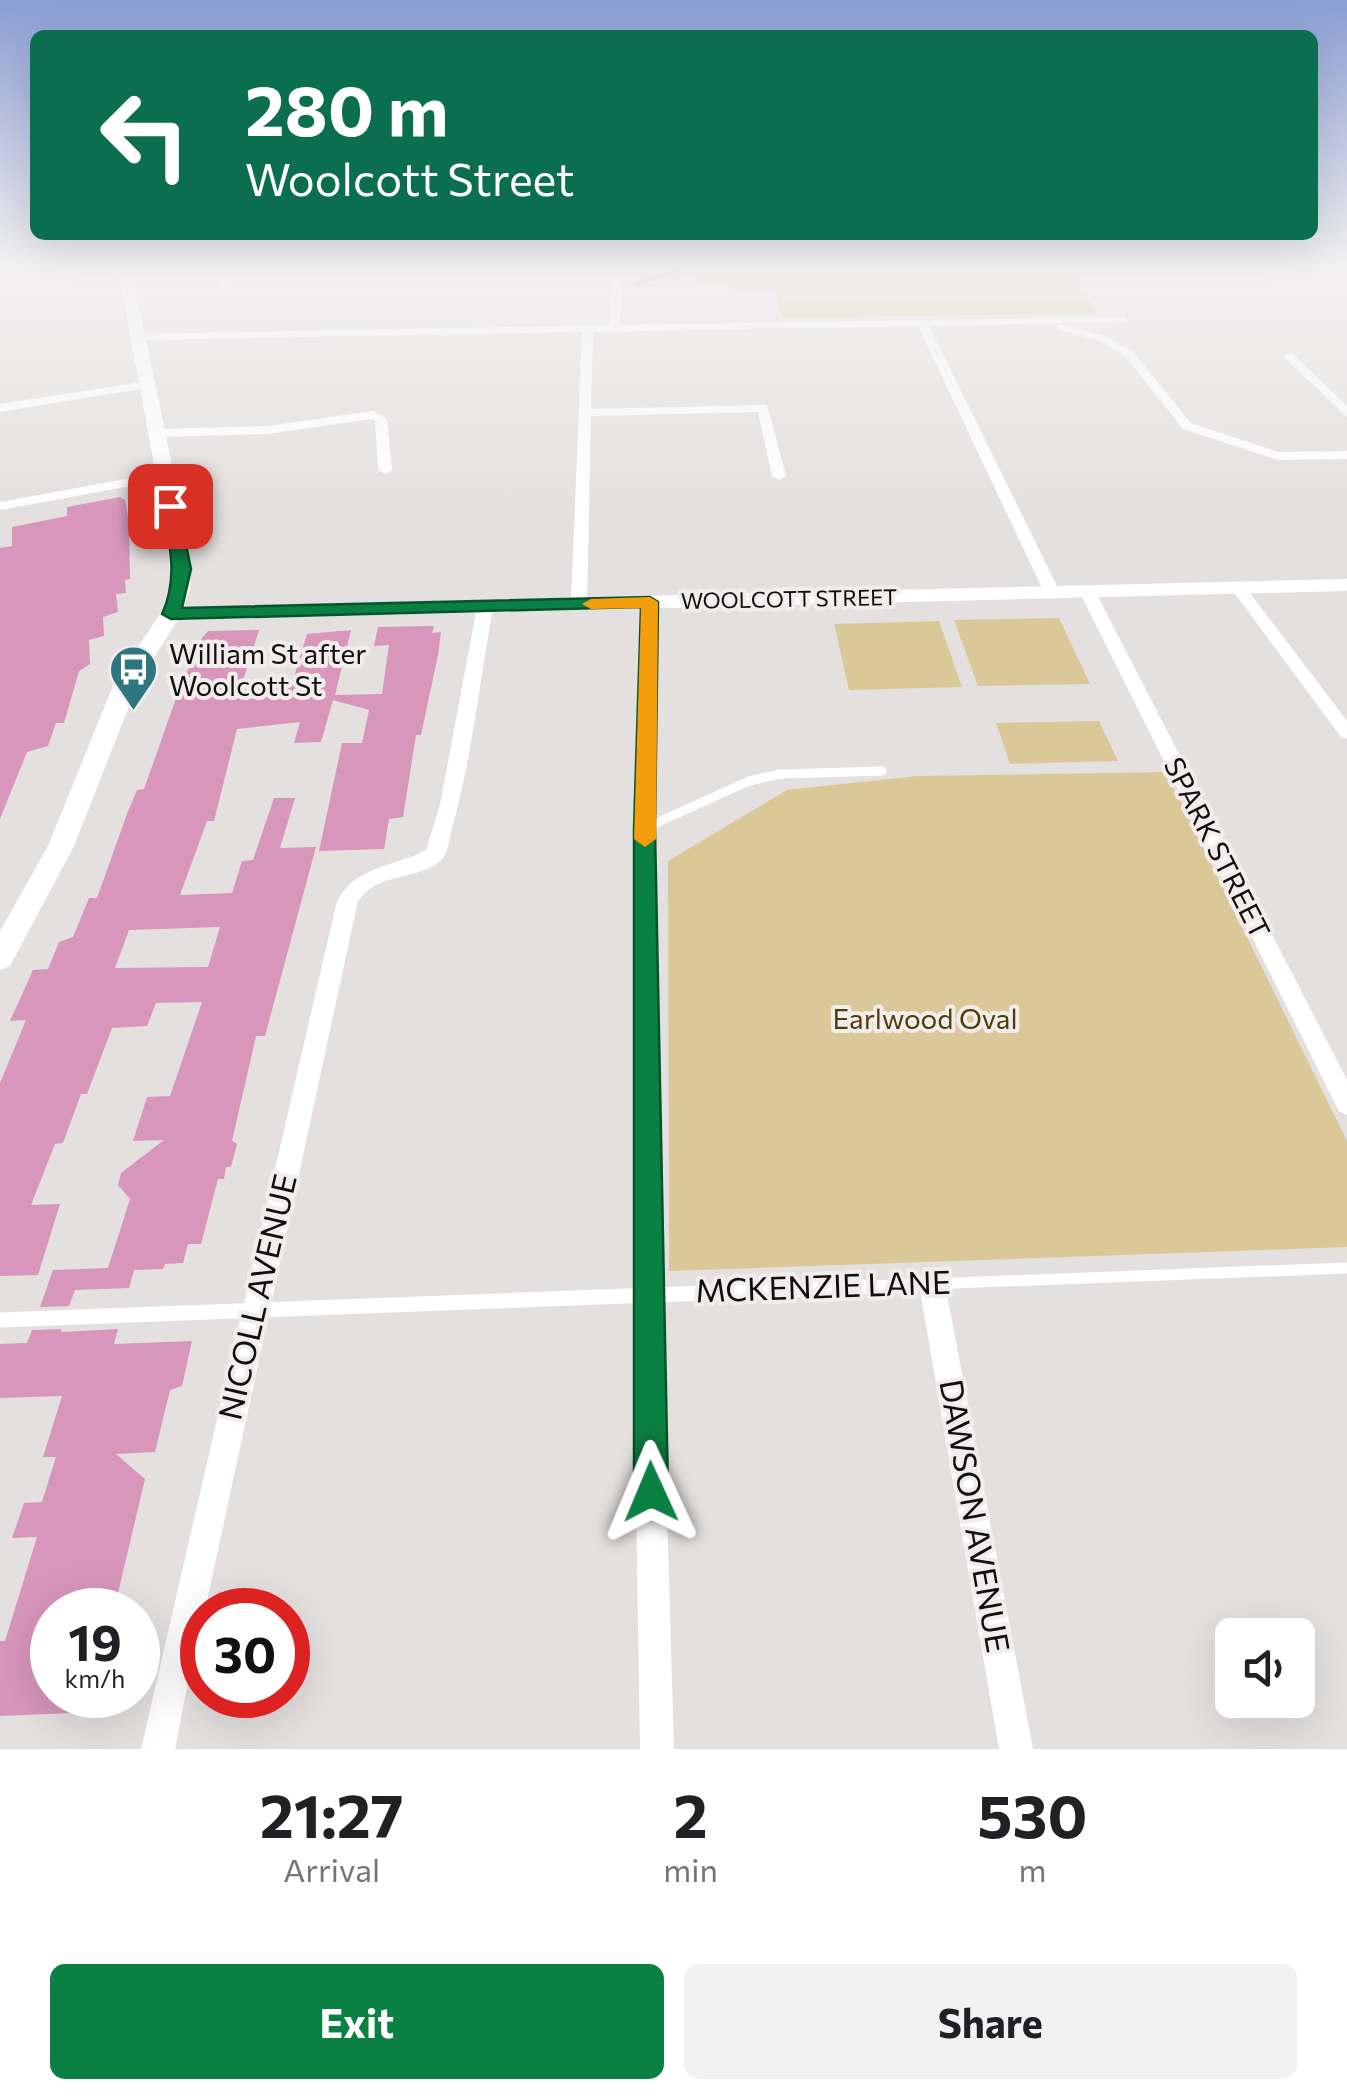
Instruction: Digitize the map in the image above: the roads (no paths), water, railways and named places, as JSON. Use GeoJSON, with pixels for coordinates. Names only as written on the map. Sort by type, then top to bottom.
{"type":"FeatureCollection","features":[{"type":"Feature","properties":{"kind":"main road"},"geometry":{"type":"LineString","coordinates":[[0,958],[61,846],[127,680],[171,614],[182,577],[142,350]]}},
{"type":"Feature","properties":{"kind":"main road"},"geometry":{"type":"LineString","coordinates":[[177,536],[190,543],[206,603],[243,612]]}},
{"type":"Feature","properties":{"kind":"main road","name":"WOOLCOTT STREET"},"geometry":{"type":"LineString","coordinates":[[171,614],[1347,585]]}},
{"type":"Feature","properties":{"kind":"street"},"geometry":{"type":"LineString","coordinates":[[578,604],[587,350]]}},
{"type":"Feature","properties":{"kind":"street"},"geometry":{"type":"LineString","coordinates":[[935,350],[1052,592]]}},
{"type":"Feature","properties":{"kind":"street"},"geometry":{"type":"LineString","coordinates":[[1122,350],[1187,426],[1278,456],[1347,454]]}},
{"type":"Feature","properties":{"kind":"street"},"geometry":{"type":"LineString","coordinates":[[1289,356],[1347,413]]}},
{"type":"Feature","properties":{"kind":"street"},"geometry":{"type":"LineString","coordinates":[[0,408],[149,384]]}},
{"type":"Feature","properties":{"kind":"street"},"geometry":{"type":"LineString","coordinates":[[585,413],[763,408],[779,476]]}},
{"type":"Feature","properties":{"kind":"street"},"geometry":{"type":"LineString","coordinates":[[157,434],[268,430],[373,415],[382,419],[385,470]]}},
{"type":"Feature","properties":{"kind":"street"},"geometry":{"type":"LineString","coordinates":[[0,506],[164,476]]}},
{"type":"Feature","properties":{"kind":"street"},"geometry":{"type":"LineString","coordinates":[[1238,587],[1340,712],[1347,732]]}},
{"type":"Feature","properties":{"kind":"street","name":"SPARK STREET"},"geometry":{"type":"LineString","coordinates":[[1087,592],[1341,1080],[1347,1104]]}},
{"type":"Feature","properties":{"kind":"street"},"geometry":{"type":"LineString","coordinates":[[650,602],[644,829],[657,1749]]}},
{"type":"Feature","properties":{"kind":"street","name":"NICOLL AVENUE"},"geometry":{"type":"LineString","coordinates":[[158,1749],[254,1310],[351,895],[376,876],[418,866],[435,854],[443,836],[485,607]]}},
{"type":"Feature","properties":{"kind":"street","name":"DAWSON AVENUE"},"geometry":{"type":"LineString","coordinates":[[932,1284],[1016,1749]]}},
{"type":"Feature","properties":{"kind":"lane"},"geometry":{"type":"LineString","coordinates":[[644,829],[749,781],[781,774],[882,771]]}},
{"type":"Feature","properties":{"kind":"lane","name":"MCKENZIE LANE"},"geometry":{"type":"LineString","coordinates":[[0,1320],[1347,1268]]}},
{"type":"Feature","properties":{"kind":"place","name":"William St after Woolcott St"},"geometry":{"type":"Point","coordinates":[134,712]}},
{"type":"Feature","properties":{"kind":"park label","name":"Earlwood Oval"},"geometry":{"type":"Point","coordinates":[925,1019]}}]}
